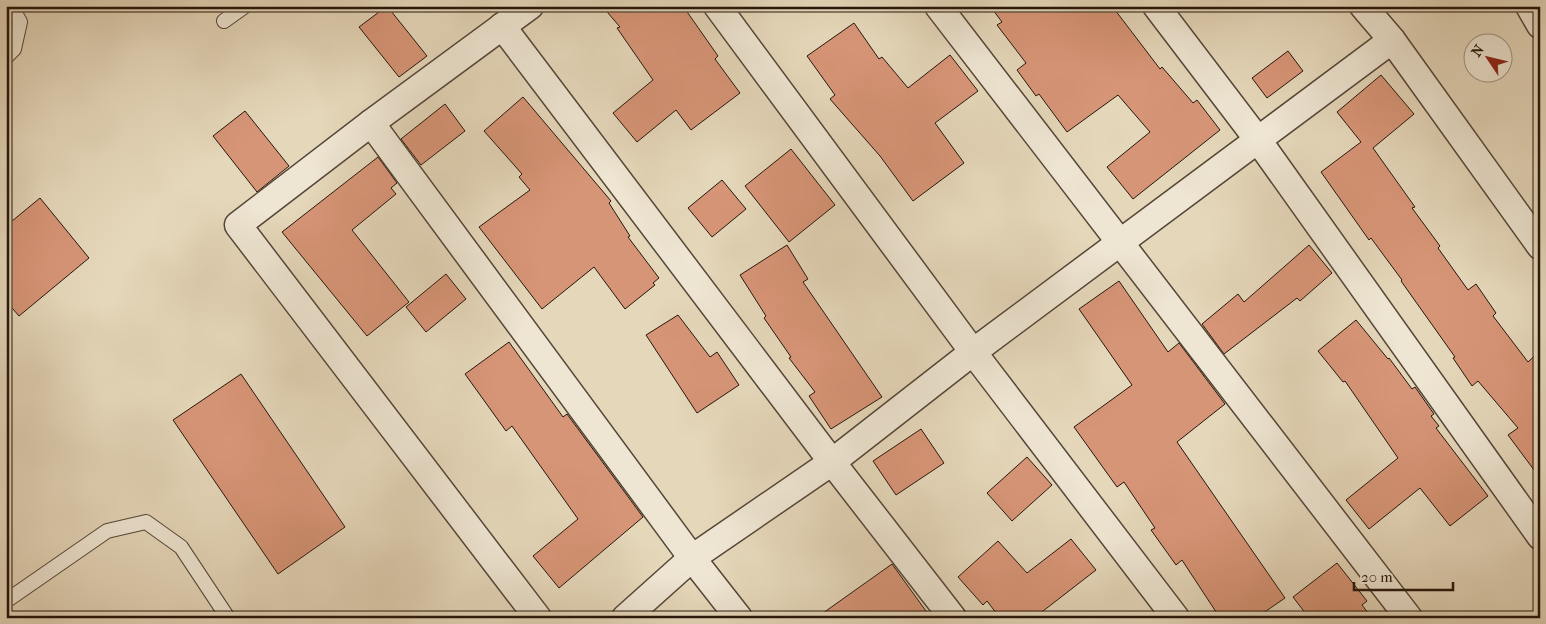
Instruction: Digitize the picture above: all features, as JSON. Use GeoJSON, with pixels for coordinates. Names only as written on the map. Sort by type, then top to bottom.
{"type":"FeatureCollection","features":[{"type":"Feature","properties":{"kind":"street"},"geometry":{"type":"LineString","coordinates":[[530,6],[371,123],[238,225],[538,618]]}},
{"type":"Feature","properties":{"kind":"street"},"geometry":{"type":"LineString","coordinates":[[717,6],[973,352],[1176,618]]}},
{"type":"Feature","properties":{"kind":"street"},"geometry":{"type":"LineString","coordinates":[[938,6],[1409,618]]}},
{"type":"Feature","properties":{"kind":"street"},"geometry":{"type":"LineString","coordinates":[[1156,6],[1258,140],[1540,536]]}},
{"type":"Feature","properties":{"kind":"street"},"geometry":{"type":"LineString","coordinates":[[1363,6],[1392,40],[1540,246]]}},
{"type":"Feature","properties":{"kind":"street"},"geometry":{"type":"LineString","coordinates":[[1529,6],[1540,25]]}},
{"type":"Feature","properties":{"kind":"street"},"geometry":{"type":"LineString","coordinates":[[502,26],[832,462],[954,618]]}},
{"type":"Feature","properties":{"kind":"street"},"geometry":{"type":"LineString","coordinates":[[625,618],[692,558],[832,462],[973,352],[1392,40]]}},
{"type":"Feature","properties":{"kind":"street"},"geometry":{"type":"LineString","coordinates":[[371,123],[692,558],[739,618]]}},
{"type":"Feature","properties":{"kind":"lane"},"geometry":{"type":"LineString","coordinates":[[6,57],[14,49],[20,22],[11,6]]}},
{"type":"Feature","properties":{"kind":"lane"},"geometry":{"type":"LineString","coordinates":[[224,21],[245,6]]}},
{"type":"Feature","properties":{"kind":"lane"},"geometry":{"type":"LineString","coordinates":[[6,601],[107,531],[146,522],[181,546],[228,618]]}},
{"type":"Feature","properties":{"kind":"building"},"geometry":{"type":"Polygon","coordinates":[[[387,6],[427,56],[399,77],[359,27],[387,6]]]}},
{"type":"Feature","properties":{"kind":"building"},"geometry":{"type":"Polygon","coordinates":[[[602,6],[683,6],[718,56],[715,59],[740,93],[691,130],[676,110],[637,142],[613,113],[653,80],[617,28],[620,27],[602,6]]]}},
{"type":"Feature","properties":{"kind":"building"},"geometry":{"type":"Polygon","coordinates":[[[990,6],[1112,6],[1160,69],[1162,67],[1193,103],[1197,100],[1220,130],[1133,199],[1107,167],[1150,132],[1118,95],[1067,132],[1039,94],[1036,96],[1017,70],[1026,63],[997,25],[1002,22],[990,6]]]}},
{"type":"Feature","properties":{"kind":"building"},"geometry":{"type":"Polygon","coordinates":[[[854,23],[879,59],[882,57],[908,88],[950,55],[978,91],[935,123],[964,163],[913,201],[880,156],[830,99],[835,95],[807,56],[854,23]]]}},
{"type":"Feature","properties":{"kind":"building"},"geometry":{"type":"Polygon","coordinates":[[[1288,51],[1303,71],[1267,98],[1252,78],[1288,51]]]}},
{"type":"Feature","properties":{"kind":"building"},"geometry":{"type":"Polygon","coordinates":[[[1381,75],[1414,114],[1373,148],[1415,207],[1412,208],[1440,246],[1438,248],[1468,290],[1476,284],[1496,313],[1493,316],[1528,362],[1540,351],[1540,478],[1508,435],[1518,428],[1478,381],[1472,386],[1453,358],[1455,357],[1402,280],[1371,238],[1369,240],[1321,172],[1361,142],[1337,112],[1381,75]]]}},
{"type":"Feature","properties":{"kind":"building"},"geometry":{"type":"Polygon","coordinates":[[[523,97],[611,201],[609,203],[630,236],[628,237],[659,278],[653,283],[655,285],[625,309],[594,267],[542,309],[479,227],[530,190],[519,177],[522,174],[484,131],[523,97]]]}},
{"type":"Feature","properties":{"kind":"building"},"geometry":{"type":"Polygon","coordinates":[[[445,104],[465,131],[421,165],[401,139],[445,104]]]}},
{"type":"Feature","properties":{"kind":"building"},"geometry":{"type":"Polygon","coordinates":[[[245,111],[289,166],[257,192],[213,136],[245,111]]]}},
{"type":"Feature","properties":{"kind":"building"},"geometry":{"type":"Polygon","coordinates":[[[791,149],[835,205],[789,242],[745,186],[791,149]]]}},
{"type":"Feature","properties":{"kind":"building"},"geometry":{"type":"Polygon","coordinates":[[[378,157],[397,183],[391,188],[396,194],[352,230],[409,302],[367,336],[282,232],[378,157]]]}},
{"type":"Feature","properties":{"kind":"building"},"geometry":{"type":"Polygon","coordinates":[[[722,180],[746,209],[712,237],[688,208],[722,180]]]}},
{"type":"Feature","properties":{"kind":"building"},"geometry":{"type":"Polygon","coordinates":[[[40,198],[89,258],[19,316],[6,301],[6,226],[40,198]]]}},
{"type":"Feature","properties":{"kind":"building"},"geometry":{"type":"Polygon","coordinates":[[[787,245],[808,279],[803,282],[882,397],[831,429],[809,396],[815,392],[789,358],[791,357],[764,318],[766,316],[740,275],[787,245]]]}},
{"type":"Feature","properties":{"kind":"building"},"geometry":{"type":"Polygon","coordinates":[[[1309,245],[1332,273],[1300,301],[1297,298],[1224,354],[1202,324],[1238,294],[1244,302],[1309,245]]]}},
{"type":"Feature","properties":{"kind":"building"},"geometry":{"type":"Polygon","coordinates":[[[446,274],[466,299],[426,332],[406,307],[446,274]]]}},
{"type":"Feature","properties":{"kind":"building"},"geometry":{"type":"Polygon","coordinates":[[[1119,281],[1168,352],[1179,343],[1225,404],[1177,442],[1285,598],[1256,618],[1220,618],[1182,560],[1176,565],[1151,530],[1155,528],[1124,482],[1117,487],[1074,427],[1132,385],[1079,309],[1119,281]]]}},
{"type":"Feature","properties":{"kind":"building"},"geometry":{"type":"Polygon","coordinates":[[[678,315],[710,357],[717,352],[739,385],[697,413],[646,335],[678,315]]]}},
{"type":"Feature","properties":{"kind":"building"},"geometry":{"type":"Polygon","coordinates":[[[1356,320],[1389,358],[1412,389],[1415,387],[1434,414],[1431,416],[1439,426],[1436,428],[1488,496],[1450,526],[1420,488],[1369,529],[1346,500],[1398,458],[1345,381],[1343,382],[1318,351],[1356,320]]]}},
{"type":"Feature","properties":{"kind":"building"},"geometry":{"type":"Polygon","coordinates":[[[509,342],[563,417],[567,414],[643,517],[559,588],[533,556],[578,519],[512,426],[506,431],[465,374],[509,342]]]}},
{"type":"Feature","properties":{"kind":"building"},"geometry":{"type":"Polygon","coordinates":[[[241,374],[345,527],[278,574],[173,420],[241,374]]]}},
{"type":"Feature","properties":{"kind":"building"},"geometry":{"type":"Polygon","coordinates":[[[921,429],[944,463],[896,495],[873,461],[921,429]]]}},
{"type":"Feature","properties":{"kind":"building"},"geometry":{"type":"Polygon","coordinates":[[[1027,457],[1052,485],[1012,521],[987,493],[1027,457]]]}},
{"type":"Feature","properties":{"kind":"building"},"geometry":{"type":"Polygon","coordinates":[[[1071,539],[1096,570],[1034,618],[1000,618],[987,601],[983,605],[958,577],[998,541],[1027,573],[1071,539]]]}},
{"type":"Feature","properties":{"kind":"building"},"geometry":{"type":"Polygon","coordinates":[[[1337,563],[1367,601],[1362,605],[1372,618],[1309,618],[1293,597],[1337,563]]]}},
{"type":"Feature","properties":{"kind":"building"},"geometry":{"type":"Polygon","coordinates":[[[892,564],[931,618],[816,618],[892,564]]]}}]}
